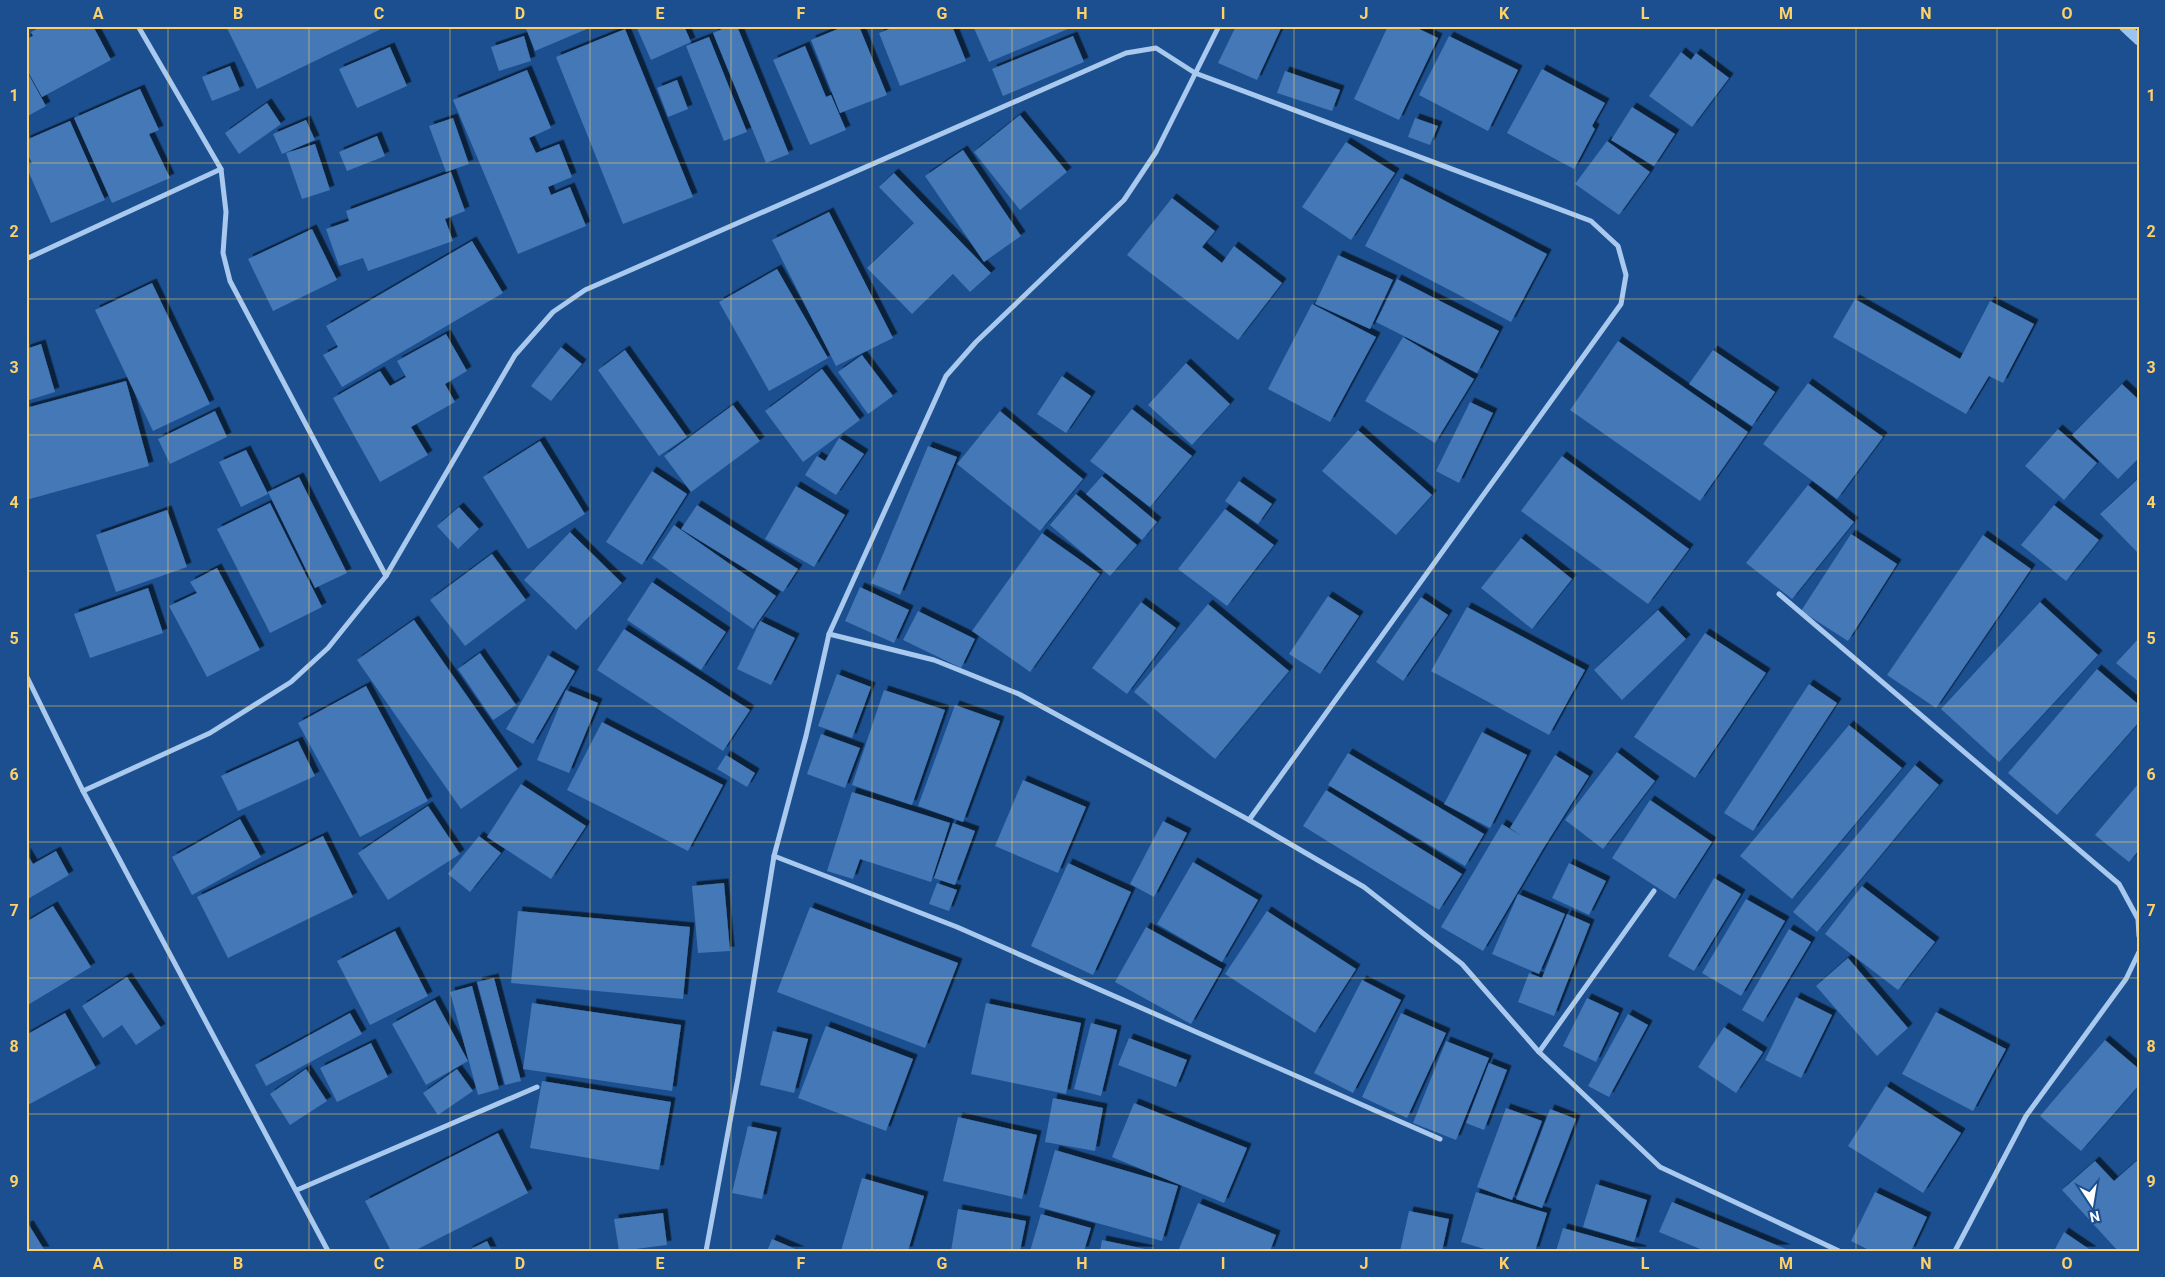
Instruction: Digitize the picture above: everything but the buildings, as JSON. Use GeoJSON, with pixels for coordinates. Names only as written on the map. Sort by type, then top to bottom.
{"type":"FeatureCollection","features":[{"type":"Feature","properties":{"kind":"street"},"geometry":{"type":"LineString","coordinates":[[138,26],[221,169],[226,212],[223,252],[230,281],[386,576]]}},
{"type":"Feature","properties":{"kind":"street"},"geometry":{"type":"LineString","coordinates":[[706,1251],[738,1078],[774,856],[806,736],[829,634],[946,376],[976,342],[1124,200],[1156,152],[1219,26]]}},
{"type":"Feature","properties":{"kind":"street"},"geometry":{"type":"LineString","coordinates":[[84,792],[210,733],[291,682],[328,648],[386,576],[515,355],[553,312],[585,290],[1126,53],[1156,48],[1195,73],[1591,220],[1618,246],[1626,275],[1621,304],[1249,820]]}},
{"type":"Feature","properties":{"kind":"street"},"geometry":{"type":"LineString","coordinates":[[26,260],[221,169]]}},
{"type":"Feature","properties":{"kind":"street"},"geometry":{"type":"LineString","coordinates":[[1779,594],[2119,884],[2138,919],[2139,936]]}},
{"type":"Feature","properties":{"kind":"street"},"geometry":{"type":"LineString","coordinates":[[829,634],[934,660],[1019,694],[1249,820],[1364,887],[1462,964],[1539,1052],[1660,1168],[1839,1251]]}},
{"type":"Feature","properties":{"kind":"street"},"geometry":{"type":"LineString","coordinates":[[26,675],[84,792],[328,1251]]}},
{"type":"Feature","properties":{"kind":"street"},"geometry":{"type":"LineString","coordinates":[[774,856],[957,927],[1440,1140]]}},
{"type":"Feature","properties":{"kind":"street"},"geometry":{"type":"LineString","coordinates":[[1539,1052],[1654,892]]}},
{"type":"Feature","properties":{"kind":"street"},"geometry":{"type":"LineString","coordinates":[[1955,1251],[2026,1116],[2126,979],[2139,952]]}},
{"type":"Feature","properties":{"kind":"street"},"geometry":{"type":"LineString","coordinates":[[297,1190],[537,1087]]}},
{"type":"Feature","properties":{"kind":"waterway"},"geometry":{"type":"LineString","coordinates":[[2124,26],[2139,40]]}}]}
